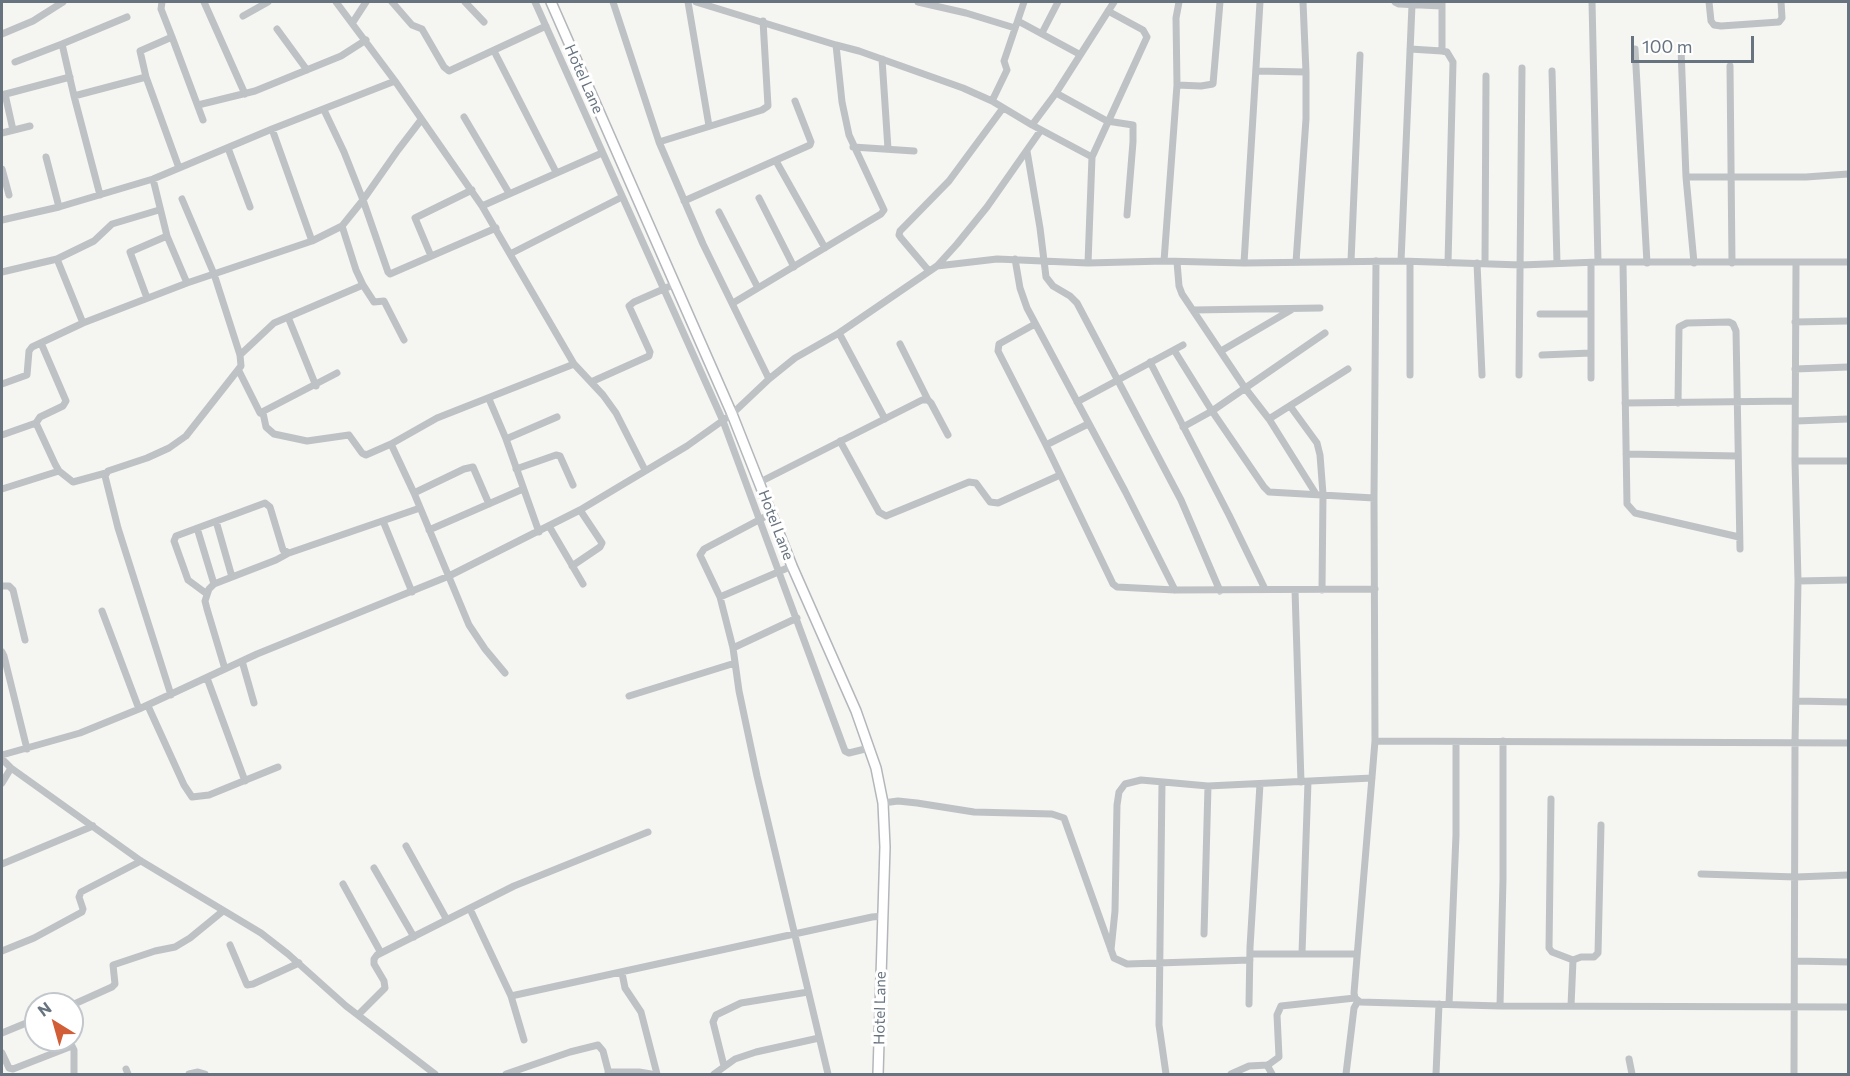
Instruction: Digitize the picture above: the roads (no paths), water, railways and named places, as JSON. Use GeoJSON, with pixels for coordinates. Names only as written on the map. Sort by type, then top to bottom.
{"type":"FeatureCollection","features":[{"type":"Feature","properties":{"kind":"street"},"geometry":{"type":"LineString","coordinates":[[2,34],[33,21],[63,2]]}},
{"type":"Feature","properties":{"kind":"street"},"geometry":{"type":"LineString","coordinates":[[162,2],[161,9],[203,120]]}},
{"type":"Feature","properties":{"kind":"street"},"geometry":{"type":"LineString","coordinates":[[204,2],[246,94]]}},
{"type":"Feature","properties":{"kind":"street"},"geometry":{"type":"LineString","coordinates":[[243,16],[268,2]]}},
{"type":"Feature","properties":{"kind":"street"},"geometry":{"type":"LineString","coordinates":[[336,2],[353,22],[472,190],[574,364],[616,413],[645,471]]}},
{"type":"Feature","properties":{"kind":"street"},"geometry":{"type":"LineString","coordinates":[[353,22],[366,2]]}},
{"type":"Feature","properties":{"kind":"street"},"geometry":{"type":"LineString","coordinates":[[392,2],[412,25],[422,29],[447,70],[453,71],[546,26]]}},
{"type":"Feature","properties":{"kind":"street"},"geometry":{"type":"LineString","coordinates":[[465,2],[484,21]]}},
{"type":"Feature","properties":{"kind":"street"},"geometry":{"type":"LineString","coordinates":[[535,2],[622,197],[670,286],[629,306],[650,352],[649,356],[591,382]]}},
{"type":"Feature","properties":{"kind":"street","name":"Hotel Lane"},"geometry":{"type":"LineString","coordinates":[[551,2],[670,286],[728,418],[760,482],[765,516],[786,569],[837,664],[856,711],[862,750],[878,776],[883,803],[885,847],[877,917],[878,1074]]}},
{"type":"Feature","properties":{"kind":"street"},"geometry":{"type":"LineString","coordinates":[[613,2],[659,142],[703,244],[769,379]]}},
{"type":"Feature","properties":{"kind":"street"},"geometry":{"type":"LineString","coordinates":[[688,2],[709,126]]}},
{"type":"Feature","properties":{"kind":"street"},"geometry":{"type":"LineString","coordinates":[[696,2],[882,59],[963,88],[992,101],[1092,157]]}},
{"type":"Feature","properties":{"kind":"street"},"geometry":{"type":"LineString","coordinates":[[918,2],[1017,24],[1042,33],[1079,54]]}},
{"type":"Feature","properties":{"kind":"street"},"geometry":{"type":"LineString","coordinates":[[992,101],[1007,70],[1004,61],[1024,2]]}},
{"type":"Feature","properties":{"kind":"street"},"geometry":{"type":"LineString","coordinates":[[1042,33],[1058,2]]}},
{"type":"Feature","properties":{"kind":"street"},"geometry":{"type":"LineString","coordinates":[[1032,125],[1056,93],[1114,2]]}},
{"type":"Feature","properties":{"kind":"street"},"geometry":{"type":"LineString","coordinates":[[1164,261],[1177,85],[1176,18],[1179,2]]}},
{"type":"Feature","properties":{"kind":"street"},"geometry":{"type":"LineString","coordinates":[[1177,85],[1210,86],[1214,84],[1220,2]]}},
{"type":"Feature","properties":{"kind":"street"},"geometry":{"type":"LineString","coordinates":[[1244,263],[1260,2]]}},
{"type":"Feature","properties":{"kind":"street"},"geometry":{"type":"LineString","coordinates":[[1296,262],[1306,119],[1303,2]]}},
{"type":"Feature","properties":{"kind":"street"},"geometry":{"type":"LineString","coordinates":[[1395,2],[1412,5],[1442,4],[1442,51]]}},
{"type":"Feature","properties":{"kind":"street"},"geometry":{"type":"LineString","coordinates":[[1592,2],[1595,262],[1591,314],[1592,378]]}},
{"type":"Feature","properties":{"kind":"street"},"geometry":{"type":"LineString","coordinates":[[1710,2],[1711,21],[1714,25],[1721,26],[1776,23],[1782,18],[1781,2]]}},
{"type":"Feature","properties":{"kind":"street"},"geometry":{"type":"LineString","coordinates":[[1401,261],[1412,5]]}},
{"type":"Feature","properties":{"kind":"street"},"geometry":{"type":"LineString","coordinates":[[1088,264],[1092,157],[1147,37],[1143,30],[1108,11]]}},
{"type":"Feature","properties":{"kind":"street"},"geometry":{"type":"LineString","coordinates":[[15,62],[127,17]]}},
{"type":"Feature","properties":{"kind":"street"},"geometry":{"type":"LineString","coordinates":[[659,142],[762,110],[768,106],[763,21]]}},
{"type":"Feature","properties":{"kind":"street"},"geometry":{"type":"LineString","coordinates":[[277,28],[307,70]]}},
{"type":"Feature","properties":{"kind":"street"},"geometry":{"type":"LineString","coordinates":[[172,37],[140,51],[146,77],[178,168]]}},
{"type":"Feature","properties":{"kind":"street"},"geometry":{"type":"LineString","coordinates":[[198,105],[246,94],[341,56],[366,40]]}},
{"type":"Feature","properties":{"kind":"street"},"geometry":{"type":"LineString","coordinates":[[62,44],[100,195]]}},
{"type":"Feature","properties":{"kind":"street"},"geometry":{"type":"LineString","coordinates":[[733,303],[881,214],[884,210],[854,147],[846,124],[836,45]]}},
{"type":"Feature","properties":{"kind":"street"},"geometry":{"type":"LineString","coordinates":[[1410,49],[1447,52],[1453,62],[1448,263]]}},
{"type":"Feature","properties":{"kind":"street"},"geometry":{"type":"LineString","coordinates":[[1635,49],[1647,263]]}},
{"type":"Feature","properties":{"kind":"street"},"geometry":{"type":"LineString","coordinates":[[1681,49],[1686,177],[1694,263]]}},
{"type":"Feature","properties":{"kind":"street"},"geometry":{"type":"LineString","coordinates":[[494,51],[556,172]]}},
{"type":"Feature","properties":{"kind":"street"},"geometry":{"type":"LineString","coordinates":[[1351,261],[1360,55]]}},
{"type":"Feature","properties":{"kind":"street"},"geometry":{"type":"LineString","coordinates":[[882,59],[888,149]]}},
{"type":"Feature","properties":{"kind":"street"},"geometry":{"type":"LineString","coordinates":[[1730,66],[1732,263]]}},
{"type":"Feature","properties":{"kind":"street"},"geometry":{"type":"LineString","coordinates":[[1520,375],[1522,68]]}},
{"type":"Feature","properties":{"kind":"street"},"geometry":{"type":"LineString","coordinates":[[1256,71],[1306,72]]}},
{"type":"Feature","properties":{"kind":"street"},"geometry":{"type":"LineString","coordinates":[[1552,72],[1557,263]]}},
{"type":"Feature","properties":{"kind":"street"},"geometry":{"type":"LineString","coordinates":[[1482,375],[1481,263],[1486,76]]}},
{"type":"Feature","properties":{"kind":"street"},"geometry":{"type":"LineString","coordinates":[[13,130],[3,95],[70,77]]}},
{"type":"Feature","properties":{"kind":"street"},"geometry":{"type":"LineString","coordinates":[[74,96],[146,77]]}},
{"type":"Feature","properties":{"kind":"street"},"geometry":{"type":"LineString","coordinates":[[2,220],[59,207],[153,179],[395,81]]}},
{"type":"Feature","properties":{"kind":"street"},"geometry":{"type":"LineString","coordinates":[[1056,93],[1107,121],[1130,123],[1134,128],[1127,215]]}},
{"type":"Feature","properties":{"kind":"street"},"geometry":{"type":"LineString","coordinates":[[684,201],[810,145],[811,142],[795,101]]}},
{"type":"Feature","properties":{"kind":"street"},"geometry":{"type":"LineString","coordinates":[[929,271],[901,238],[900,231],[949,181],[1003,108]]}},
{"type":"Feature","properties":{"kind":"street"},"geometry":{"type":"LineString","coordinates":[[324,110],[363,201],[388,272],[394,273],[496,228]]}},
{"type":"Feature","properties":{"kind":"street"},"geometry":{"type":"LineString","coordinates":[[464,117],[509,193]]}},
{"type":"Feature","properties":{"kind":"street"},"geometry":{"type":"LineString","coordinates":[[2,384],[27,375],[30,348],[83,323],[187,283],[312,241],[342,226],[363,201],[421,120]]}},
{"type":"Feature","properties":{"kind":"street"},"geometry":{"type":"LineString","coordinates":[[2,133],[30,126]]}},
{"type":"Feature","properties":{"kind":"street"},"geometry":{"type":"LineString","coordinates":[[272,129],[312,241]]}},
{"type":"Feature","properties":{"kind":"street"},"geometry":{"type":"LineString","coordinates":[[435,1074],[358,1015],[261,933],[141,861],[11,768],[2,757],[80,733],[139,710],[299,636],[449,576],[580,510],[687,447],[728,418],[795,358],[839,333],[937,266],[957,244],[1041,130]]}},
{"type":"Feature","properties":{"kind":"street"},"geometry":{"type":"LineString","coordinates":[[854,147],[914,151]]}},
{"type":"Feature","properties":{"kind":"street"},"geometry":{"type":"LineString","coordinates":[[228,148],[250,207]]}},
{"type":"Feature","properties":{"kind":"street"},"geometry":{"type":"LineString","coordinates":[[1027,151],[1048,282],[1077,303],[1181,500],[1220,591]]}},
{"type":"Feature","properties":{"kind":"street"},"geometry":{"type":"LineString","coordinates":[[482,206],[602,153]]}},
{"type":"Feature","properties":{"kind":"street"},"geometry":{"type":"LineString","coordinates":[[46,157],[59,207]]}},
{"type":"Feature","properties":{"kind":"street"},"geometry":{"type":"LineString","coordinates":[[776,161],[825,248]]}},
{"type":"Feature","properties":{"kind":"street"},"geometry":{"type":"LineString","coordinates":[[2,169],[9,195]]}},
{"type":"Feature","properties":{"kind":"street"},"geometry":{"type":"LineString","coordinates":[[1686,177],[1806,177],[1848,174]]}},
{"type":"Feature","properties":{"kind":"street"},"geometry":{"type":"LineString","coordinates":[[153,179],[167,236],[187,283]]}},
{"type":"Feature","properties":{"kind":"street"},"geometry":{"type":"LineString","coordinates":[[431,256],[415,218],[417,215],[472,190]]}},
{"type":"Feature","properties":{"kind":"street"},"geometry":{"type":"LineString","coordinates":[[510,254],[622,197]]}},
{"type":"Feature","properties":{"kind":"street"},"geometry":{"type":"LineString","coordinates":[[759,198],[794,267]]}},
{"type":"Feature","properties":{"kind":"street"},"geometry":{"type":"LineString","coordinates":[[36,423],[59,471],[73,482],[147,458],[179,442],[239,371],[242,365],[240,356],[214,274],[182,200]]}},
{"type":"Feature","properties":{"kind":"street"},"geometry":{"type":"LineString","coordinates":[[2,272],[57,259],[94,241],[112,224],[159,210]]}},
{"type":"Feature","properties":{"kind":"street"},"geometry":{"type":"LineString","coordinates":[[719,212],[758,288]]}},
{"type":"Feature","properties":{"kind":"street"},"geometry":{"type":"LineString","coordinates":[[342,226],[363,285],[374,302],[384,301],[404,340]]}},
{"type":"Feature","properties":{"kind":"street"},"geometry":{"type":"LineString","coordinates":[[147,298],[130,252],[167,236]]}},
{"type":"Feature","properties":{"kind":"street"},"geometry":{"type":"LineString","coordinates":[[937,266],[976,260],[1015,258],[1088,264],[1164,261],[1244,263],[1401,261],[1521,265],[1595,262],[1848,262]]}},
{"type":"Feature","properties":{"kind":"street"},"geometry":{"type":"LineString","coordinates":[[1015,258],[1020,288],[1035,324],[1125,491],[1175,590]]}},
{"type":"Feature","properties":{"kind":"street"},"geometry":{"type":"LineString","coordinates":[[57,259],[83,323]]}},
{"type":"Feature","properties":{"kind":"street"},"geometry":{"type":"LineString","coordinates":[[1346,1074],[1357,1000],[1357,954],[1375,741],[1376,261]]}},
{"type":"Feature","properties":{"kind":"street"},"geometry":{"type":"LineString","coordinates":[[1177,262],[1179,286],[1193,310],[1319,494]]}},
{"type":"Feature","properties":{"kind":"street"},"geometry":{"type":"LineString","coordinates":[[1410,262],[1410,375]]}},
{"type":"Feature","properties":{"kind":"street"},"geometry":{"type":"LineString","coordinates":[[1623,262],[1627,504],[1635,513],[1739,537]]}},
{"type":"Feature","properties":{"kind":"street"},"geometry":{"type":"LineString","coordinates":[[1794,1074],[1798,581],[1795,461],[1796,263]]}},
{"type":"Feature","properties":{"kind":"street"},"geometry":{"type":"LineString","coordinates":[[240,356],[266,328],[363,285]]}},
{"type":"Feature","properties":{"kind":"street"},"geometry":{"type":"LineString","coordinates":[[1221,351],[1293,308]]}},
{"type":"Feature","properties":{"kind":"street"},"geometry":{"type":"LineString","coordinates":[[1193,310],[1320,308]]}},
{"type":"Feature","properties":{"kind":"street"},"geometry":{"type":"LineString","coordinates":[[1540,314],[1591,314]]}},
{"type":"Feature","properties":{"kind":"street"},"geometry":{"type":"LineString","coordinates":[[288,317],[316,386]]}},
{"type":"Feature","properties":{"kind":"street"},"geometry":{"type":"LineString","coordinates":[[1795,322],[1848,321]]}},
{"type":"Feature","properties":{"kind":"street"},"geometry":{"type":"LineString","coordinates":[[1678,403],[1679,327],[1687,324],[1729,322],[1733,324],[1736,331],[1740,549]]}},
{"type":"Feature","properties":{"kind":"street"},"geometry":{"type":"LineString","coordinates":[[1035,324],[997,347],[1113,584],[1117,587],[1220,591],[1375,589]]}},
{"type":"Feature","properties":{"kind":"street"},"geometry":{"type":"LineString","coordinates":[[839,333],[885,419]]}},
{"type":"Feature","properties":{"kind":"street"},"geometry":{"type":"LineString","coordinates":[[1183,427],[1212,411],[1325,333]]}},
{"type":"Feature","properties":{"kind":"street"},"geometry":{"type":"LineString","coordinates":[[2,435],[36,423],[40,417],[63,406],[66,401],[41,343]]}},
{"type":"Feature","properties":{"kind":"street"},"geometry":{"type":"LineString","coordinates":[[900,344],[948,435]]}},
{"type":"Feature","properties":{"kind":"street"},"geometry":{"type":"LineString","coordinates":[[1077,402],[1183,345]]}},
{"type":"Feature","properties":{"kind":"street"},"geometry":{"type":"LineString","coordinates":[[1174,350],[1212,411],[1269,492],[1374,498]]}},
{"type":"Feature","properties":{"kind":"street"},"geometry":{"type":"LineString","coordinates":[[1542,355],[1591,353]]}},
{"type":"Feature","properties":{"kind":"street"},"geometry":{"type":"LineString","coordinates":[[1150,362],[1265,589]]}},
{"type":"Feature","properties":{"kind":"street"},"geometry":{"type":"LineString","coordinates":[[239,371],[258,411],[263,413],[268,430],[274,434],[307,441],[349,435],[364,454],[391,444],[437,418],[574,364]]}},
{"type":"Feature","properties":{"kind":"street"},"geometry":{"type":"LineString","coordinates":[[1795,369],[1848,367]]}},
{"type":"Feature","properties":{"kind":"street"},"geometry":{"type":"LineString","coordinates":[[1269,419],[1348,369]]}},
{"type":"Feature","properties":{"kind":"street"},"geometry":{"type":"LineString","coordinates":[[263,413],[337,374]]}},
{"type":"Feature","properties":{"kind":"street"},"geometry":{"type":"LineString","coordinates":[[489,399],[539,532]]}},
{"type":"Feature","properties":{"kind":"street"},"geometry":{"type":"LineString","coordinates":[[760,482],[922,400],[928,400]]}},
{"type":"Feature","properties":{"kind":"street"},"geometry":{"type":"LineString","coordinates":[[1625,403],[1795,401]]}},
{"type":"Feature","properties":{"kind":"street"},"geometry":{"type":"LineString","coordinates":[[1290,406],[1317,443],[1321,463],[1319,494],[1322,590]]}},
{"type":"Feature","properties":{"kind":"street"},"geometry":{"type":"LineString","coordinates":[[506,440],[557,417]]}},
{"type":"Feature","properties":{"kind":"street"},"geometry":{"type":"LineString","coordinates":[[728,418],[786,569],[797,618],[845,751],[849,753],[862,750]]}},
{"type":"Feature","properties":{"kind":"street"},"geometry":{"type":"LineString","coordinates":[[1796,421],[1848,419]]}},
{"type":"Feature","properties":{"kind":"street"},"geometry":{"type":"LineString","coordinates":[[1046,445],[1088,424]]}},
{"type":"Feature","properties":{"kind":"street"},"geometry":{"type":"LineString","coordinates":[[840,441],[879,512],[886,516],[969,482],[976,483],[990,502],[998,503],[1060,475]]}},
{"type":"Feature","properties":{"kind":"street"},"geometry":{"type":"LineString","coordinates":[[391,444],[469,625],[485,650],[505,673]]}},
{"type":"Feature","properties":{"kind":"street"},"geometry":{"type":"LineString","coordinates":[[1626,454],[1738,456]]}},
{"type":"Feature","properties":{"kind":"street"},"geometry":{"type":"LineString","coordinates":[[516,469],[556,455],[560,456],[573,485]]}},
{"type":"Feature","properties":{"kind":"street"},"geometry":{"type":"LineString","coordinates":[[1795,461],[1848,461]]}},
{"type":"Feature","properties":{"kind":"street"},"geometry":{"type":"LineString","coordinates":[[414,493],[470,467],[474,469],[489,504]]}},
{"type":"Feature","properties":{"kind":"street"},"geometry":{"type":"LineString","coordinates":[[2,489],[59,471]]}},
{"type":"Feature","properties":{"kind":"street"},"geometry":{"type":"LineString","coordinates":[[106,473],[118,528],[171,695]]}},
{"type":"Feature","properties":{"kind":"street"},"geometry":{"type":"LineString","coordinates":[[429,530],[523,489]]}},
{"type":"Feature","properties":{"kind":"street"},"geometry":{"type":"LineString","coordinates":[[207,594],[188,580],[174,539],[176,536],[266,503],[270,507],[283,550],[287,554]]}},
{"type":"Feature","properties":{"kind":"street"},"geometry":{"type":"LineString","coordinates":[[225,669],[207,609],[207,594],[214,584],[287,554],[420,508]]}},
{"type":"Feature","properties":{"kind":"street"},"geometry":{"type":"LineString","coordinates":[[572,566],[600,547],[602,543],[580,510]]}},
{"type":"Feature","properties":{"kind":"street"},"geometry":{"type":"LineString","coordinates":[[765,516],[700,553],[720,597],[733,648],[757,776],[828,1074]]}},
{"type":"Feature","properties":{"kind":"street"},"geometry":{"type":"LineString","coordinates":[[216,521],[232,577]]}},
{"type":"Feature","properties":{"kind":"street"},"geometry":{"type":"LineString","coordinates":[[383,521],[412,592]]}},
{"type":"Feature","properties":{"kind":"street"},"geometry":{"type":"LineString","coordinates":[[549,526],[583,584]]}},
{"type":"Feature","properties":{"kind":"street"},"geometry":{"type":"LineString","coordinates":[[197,528],[214,584]]}},
{"type":"Feature","properties":{"kind":"street"},"geometry":{"type":"LineString","coordinates":[[720,597],[786,569]]}},
{"type":"Feature","properties":{"kind":"street"},"geometry":{"type":"LineString","coordinates":[[1798,581],[1848,580]]}},
{"type":"Feature","properties":{"kind":"street"},"geometry":{"type":"LineString","coordinates":[[2,586],[9,586],[13,590],[25,640]]}},
{"type":"Feature","properties":{"kind":"street"},"geometry":{"type":"LineString","coordinates":[[1295,590],[1305,782],[1302,953]]}},
{"type":"Feature","properties":{"kind":"street"},"geometry":{"type":"LineString","coordinates":[[102,610],[139,710]]}},
{"type":"Feature","properties":{"kind":"street"},"geometry":{"type":"LineString","coordinates":[[733,648],[797,618]]}},
{"type":"Feature","properties":{"kind":"street"},"geometry":{"type":"LineString","coordinates":[[2,652],[27,749]]}},
{"type":"Feature","properties":{"kind":"street"},"geometry":{"type":"LineString","coordinates":[[242,661],[254,703]]}},
{"type":"Feature","properties":{"kind":"street"},"geometry":{"type":"LineString","coordinates":[[629,696],[735,663]]}},
{"type":"Feature","properties":{"kind":"street"},"geometry":{"type":"LineString","coordinates":[[207,678],[245,781]]}},
{"type":"Feature","properties":{"kind":"street"},"geometry":{"type":"LineString","coordinates":[[1796,701],[1848,702]]}},
{"type":"Feature","properties":{"kind":"street"},"geometry":{"type":"LineString","coordinates":[[148,706],[184,785],[192,797],[209,795],[278,767]]}},
{"type":"Feature","properties":{"kind":"street"},"geometry":{"type":"LineString","coordinates":[[1375,741],[1848,743]]}},
{"type":"Feature","properties":{"kind":"street"},"geometry":{"type":"LineString","coordinates":[[1500,1006],[1503,741]]}},
{"type":"Feature","properties":{"kind":"street"},"geometry":{"type":"LineString","coordinates":[[1449,1004],[1456,835],[1456,742]]}},
{"type":"Feature","properties":{"kind":"street"},"geometry":{"type":"LineString","coordinates":[[2,783],[11,768]]}},
{"type":"Feature","properties":{"kind":"street"},"geometry":{"type":"LineString","coordinates":[[1111,952],[1115,911],[1119,792],[1125,784],[1141,780],[1208,786],[1372,778]]}},
{"type":"Feature","properties":{"kind":"street"},"geometry":{"type":"LineString","coordinates":[[1162,783],[1159,1025],[1166,1074]]}},
{"type":"Feature","properties":{"kind":"street"},"geometry":{"type":"LineString","coordinates":[[1249,1004],[1260,784]]}},
{"type":"Feature","properties":{"kind":"street"},"geometry":{"type":"LineString","coordinates":[[1204,934],[1208,786]]}},
{"type":"Feature","properties":{"kind":"street"},"geometry":{"type":"LineString","coordinates":[[1551,799],[1549,948],[1552,952],[1573,960],[1581,957],[1594,957],[1598,953],[1601,825]]}},
{"type":"Feature","properties":{"kind":"street"},"geometry":{"type":"LineString","coordinates":[[883,803],[917,802],[974,812],[1052,814],[1064,818],[1111,952],[1114,958],[1126,964],[1302,953],[1357,954]]}},
{"type":"Feature","properties":{"kind":"street"},"geometry":{"type":"LineString","coordinates":[[2,864],[93,826]]}},
{"type":"Feature","properties":{"kind":"street"},"geometry":{"type":"LineString","coordinates":[[358,1015],[385,988],[384,981],[374,963],[374,959],[381,953],[549,870],[648,832]]}},
{"type":"Feature","properties":{"kind":"street"},"geometry":{"type":"LineString","coordinates":[[406,846],[447,920]]}},
{"type":"Feature","properties":{"kind":"street"},"geometry":{"type":"LineString","coordinates":[[2,951],[34,938],[82,912],[79,897],[81,892],[141,861]]}},
{"type":"Feature","properties":{"kind":"street"},"geometry":{"type":"LineString","coordinates":[[374,868],[414,937]]}},
{"type":"Feature","properties":{"kind":"street"},"geometry":{"type":"LineString","coordinates":[[1701,874],[1796,877],[1848,875]]}},
{"type":"Feature","properties":{"kind":"street"},"geometry":{"type":"LineString","coordinates":[[343,884],[381,953]]}},
{"type":"Feature","properties":{"kind":"street"},"geometry":{"type":"LineString","coordinates":[[470,909],[511,996],[524,1040]]}},
{"type":"Feature","properties":{"kind":"street"},"geometry":{"type":"LineString","coordinates":[[84,1000],[115,984],[113,965],[175,946],[190,938],[223,911]]}},
{"type":"Feature","properties":{"kind":"street"},"geometry":{"type":"LineString","coordinates":[[511,996],[877,917]]}},
{"type":"Feature","properties":{"kind":"street"},"geometry":{"type":"LineString","coordinates":[[230,945],[247,985],[298,963]]}},
{"type":"Feature","properties":{"kind":"street"},"geometry":{"type":"LineString","coordinates":[[1571,1006],[1573,960]]}},
{"type":"Feature","properties":{"kind":"street"},"geometry":{"type":"LineString","coordinates":[[1795,961],[1848,962]]}},
{"type":"Feature","properties":{"kind":"street"},"geometry":{"type":"LineString","coordinates":[[622,973],[625,988],[641,1012],[657,1074]]}},
{"type":"Feature","properties":{"kind":"street"},"geometry":{"type":"LineString","coordinates":[[724,1066],[713,1022],[716,1015],[741,1003],[808,992]]}},
{"type":"Feature","properties":{"kind":"street"},"geometry":{"type":"LineString","coordinates":[[1231,1074],[1250,1066],[1267,1065],[1279,1057],[1277,1015],[1281,1006],[1357,1000],[1500,1006],[1848,1007]]}},
{"type":"Feature","properties":{"kind":"street"},"geometry":{"type":"LineString","coordinates":[[1436,1074],[1439,1004]]}},
{"type":"Feature","properties":{"kind":"street"},"geometry":{"type":"LineString","coordinates":[[2,1033],[24,1024]]}},
{"type":"Feature","properties":{"kind":"street"},"geometry":{"type":"LineString","coordinates":[[714,1074],[724,1066],[756,1052],[819,1038]]}},
{"type":"Feature","properties":{"kind":"street"},"geometry":{"type":"LineString","coordinates":[[506,1074],[595,1045],[602,1048],[608,1073],[651,1074]]}},
{"type":"Feature","properties":{"kind":"street"},"geometry":{"type":"LineString","coordinates":[[2,1053],[9,1068],[14,1069],[72,1046],[74,1074]]}},
{"type":"Feature","properties":{"kind":"street"},"geometry":{"type":"LineString","coordinates":[[1629,1059],[1632,1074]]}},
{"type":"Feature","properties":{"kind":"street"},"geometry":{"type":"LineString","coordinates":[[1267,1065],[1272,1074]]}},
{"type":"Feature","properties":{"kind":"street"},"geometry":{"type":"LineString","coordinates":[[189,1074],[198,1072],[205,1074]]}}]}
